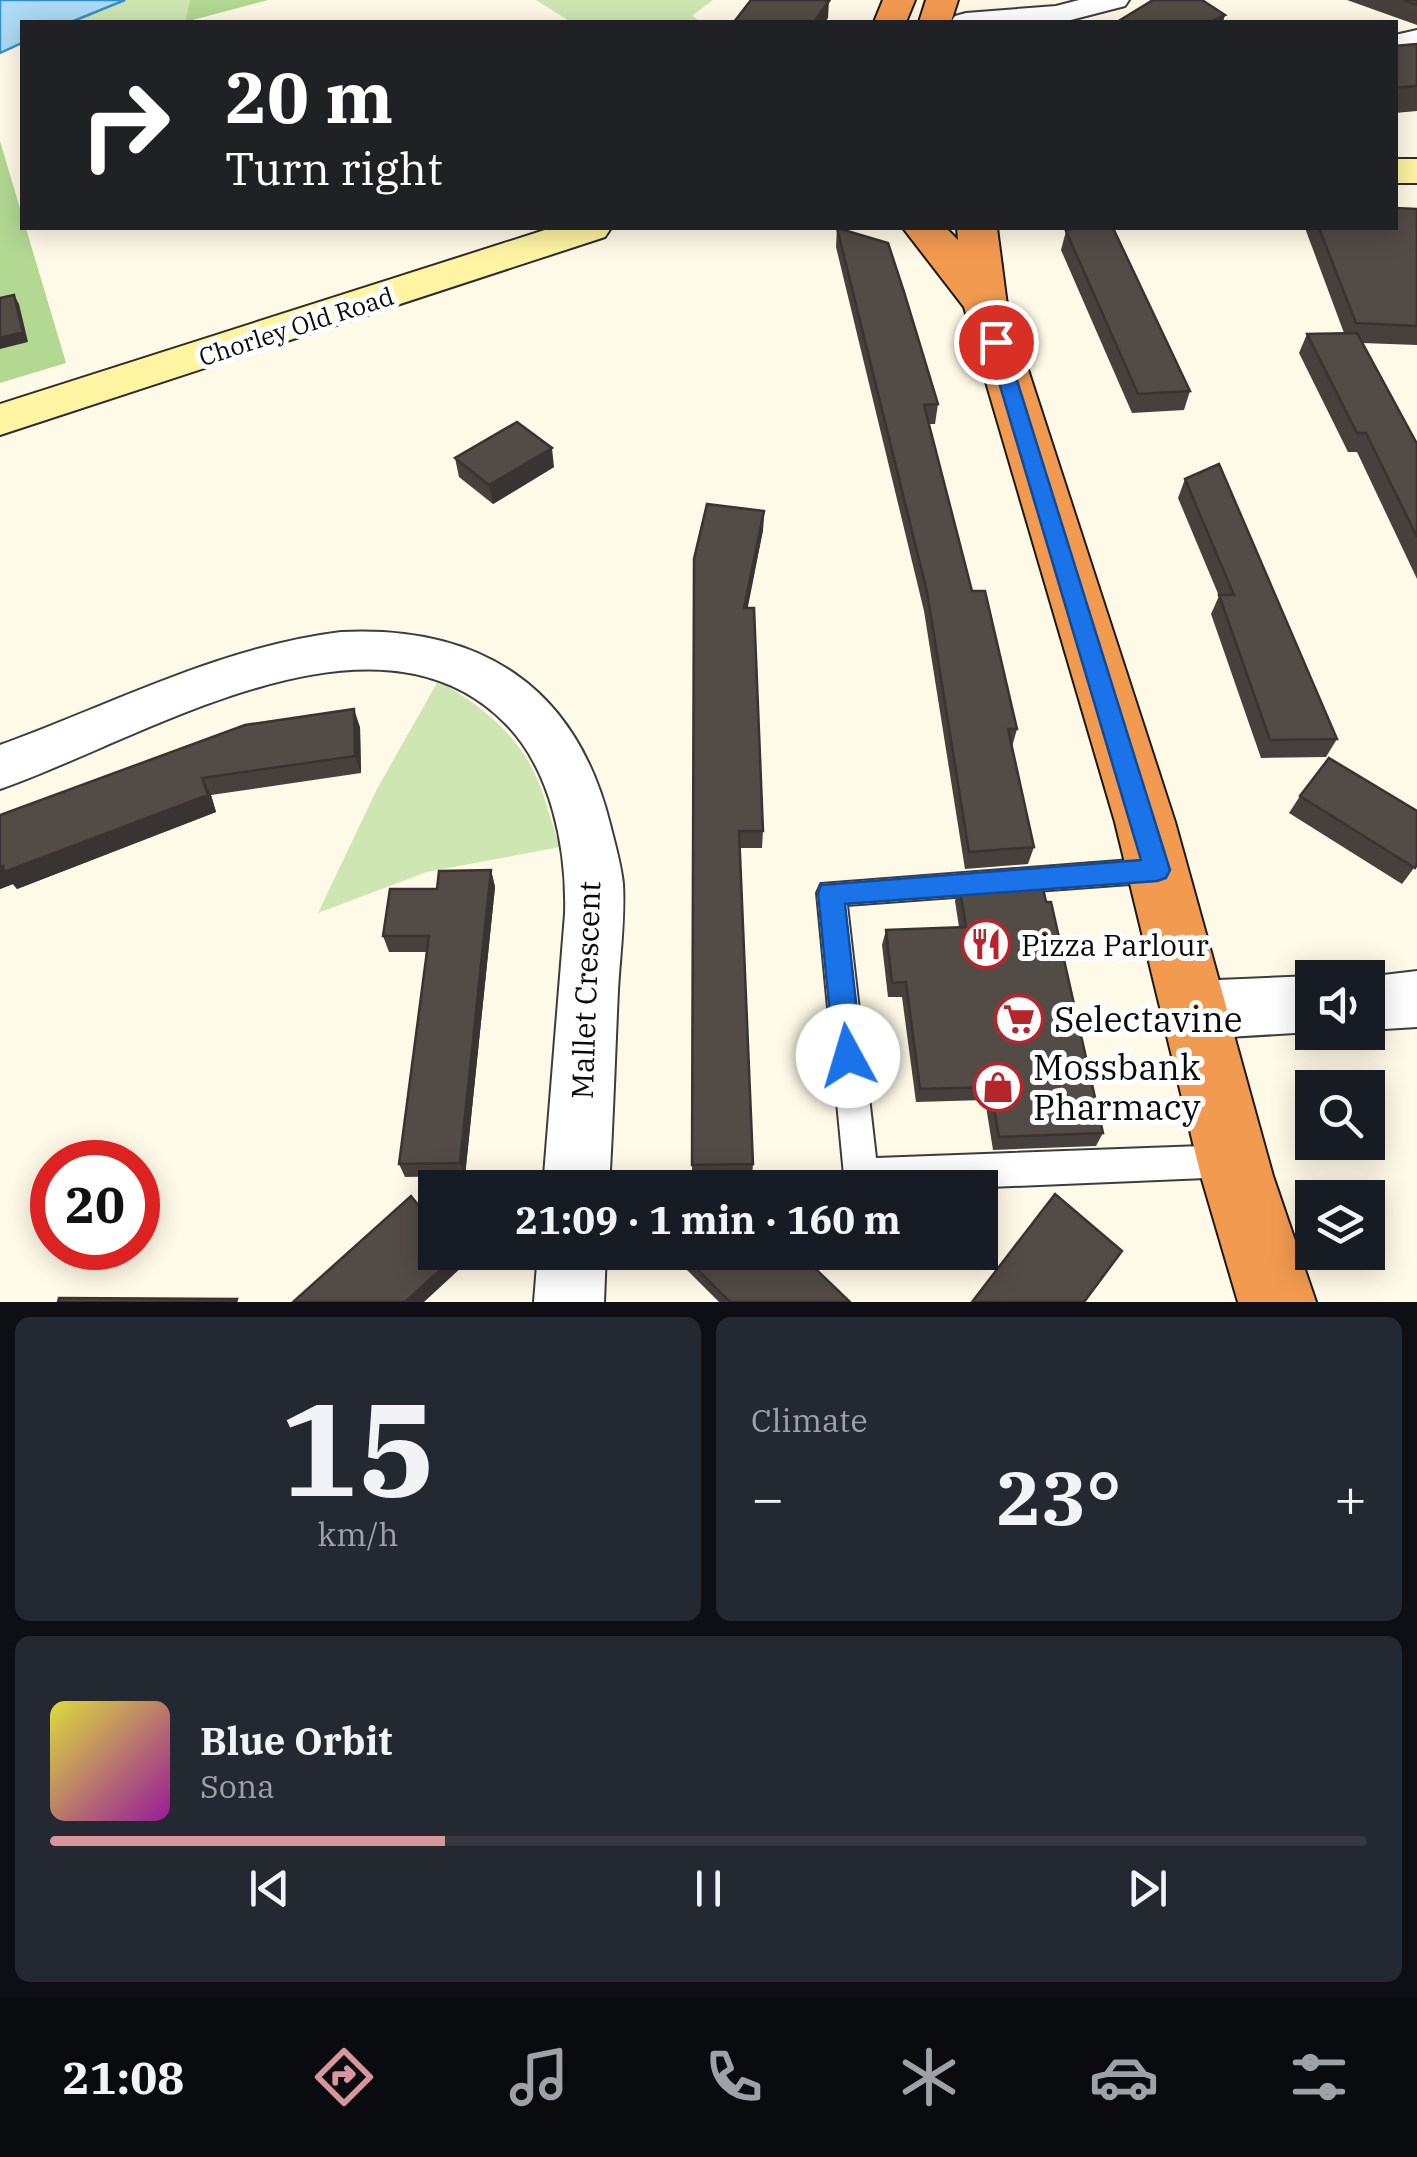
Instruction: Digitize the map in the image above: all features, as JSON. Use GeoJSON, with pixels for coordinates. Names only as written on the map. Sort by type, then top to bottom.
{"type":"FeatureCollection","features":[{"type":"Feature","properties":{"kind":"highway"},"geometry":{"type":"LineString","coordinates":[[925,230],[939,242],[985,305]]}},
{"type":"Feature","properties":{"kind":"highway"},"geometry":{"type":"LineString","coordinates":[[977,230],[985,305],[1157,870],[1233,1161],[1277,1302]]}},
{"type":"Feature","properties":{"kind":"main road","name":"Chorley Old Road"},"geometry":{"type":"LineString","coordinates":[[0,420],[585,230]]}},
{"type":"Feature","properties":{"kind":"street"},"geometry":{"type":"LineString","coordinates":[[959,0],[1030,16]]}},
{"type":"Feature","properties":{"kind":"street"},"geometry":{"type":"LineString","coordinates":[[987,20],[1095,16],[1114,0]]}},
{"type":"Feature","properties":{"kind":"street","name":"Mallet Crescent"},"geometry":{"type":"LineString","coordinates":[[0,767],[208,685],[258,668],[321,654],[378,649],[418,656],[489,681],[521,702],[545,730],[566,766],[577,796],[594,882],[577,1170]]}},
{"type":"Feature","properties":{"kind":"street"},"geometry":{"type":"LineString","coordinates":[[1385,1001],[1417,1000]]}},
{"type":"Feature","properties":{"kind":"street"},"geometry":{"type":"LineString","coordinates":[[1194,1010],[1295,1005]]}},
{"type":"Feature","properties":{"kind":"street"},"geometry":{"type":"LineString","coordinates":[[569,1302],[571,1270]]}},
{"type":"Feature","properties":{"kind":"lane"},"geometry":{"type":"LineString","coordinates":[[1157,870],[831,893],[861,1175],[1233,1161]]}},
{"type":"Feature","properties":{"kind":"green space"},"geometry":{"type":"Polygon","coordinates":[[[125,0],[190,0],[185,20],[76,20],[125,0]]]}},
{"type":"Feature","properties":{"kind":"green space"},"geometry":{"type":"Polygon","coordinates":[[[190,0],[268,0],[193,20],[185,20],[190,0]]]}},
{"type":"Feature","properties":{"kind":"green space"},"geometry":{"type":"Polygon","coordinates":[[[536,0],[713,0],[692,16],[699,20],[568,20],[536,0]]]}},
{"type":"Feature","properties":{"kind":"green space"},"geometry":{"type":"Polygon","coordinates":[[[0,141],[20,208],[20,230],[26,230],[66,363],[0,383],[0,141]]]}},
{"type":"Feature","properties":{"kind":"green space"},"geometry":{"type":"Polygon","coordinates":[[[438,681],[480,708],[526,757],[560,847],[427,872],[318,913],[377,789],[438,681]]]}},
{"type":"Feature","properties":{"kind":"water"},"geometry":{"type":"Polygon","coordinates":[[[0,0],[125,0],[76,20],[20,20],[20,44],[0,53],[0,0]]]}},
{"type":"Feature","properties":{"kind":"building"},"geometry":{"type":"Polygon","coordinates":[[[751,0],[829,1],[815,20],[736,20],[751,0]]]}},
{"type":"Feature","properties":{"kind":"building"},"geometry":{"type":"Polygon","coordinates":[[[1153,0],[1202,0],[1225,15],[1214,20],[1120,20],[1153,0]]]}},
{"type":"Feature","properties":{"kind":"building"},"geometry":{"type":"Polygon","coordinates":[[[1417,44],[1417,86],[1398,88],[1398,46],[1417,44]]]}},
{"type":"Feature","properties":{"kind":"building"},"geometry":{"type":"Polygon","coordinates":[[[1398,208],[1417,209],[1417,326],[1356,323],[1320,230],[1398,230],[1398,208]]]}},
{"type":"Feature","properties":{"kind":"building"},"geometry":{"type":"Polygon","coordinates":[[[837,230],[888,243],[904,292],[938,404],[924,405],[972,591],[985,591],[1017,729],[1008,729],[1034,847],[969,852],[927,592],[837,230]]]}},
{"type":"Feature","properties":{"kind":"building"},"geometry":{"type":"Polygon","coordinates":[[[1114,230],[1190,391],[1138,394],[1066,231],[1114,230]]]}},
{"type":"Feature","properties":{"kind":"building"},"geometry":{"type":"Polygon","coordinates":[[[14,295],[23,332],[0,338],[0,298],[14,295]]]}},
{"type":"Feature","properties":{"kind":"building"},"geometry":{"type":"Polygon","coordinates":[[[1357,333],[1417,444],[1417,537],[1366,433],[1357,433],[1307,334],[1357,333]]]}},
{"type":"Feature","properties":{"kind":"building"},"geometry":{"type":"Polygon","coordinates":[[[517,422],[552,448],[489,485],[455,458],[517,422]]]}},
{"type":"Feature","properties":{"kind":"building"},"geometry":{"type":"Polygon","coordinates":[[[1219,464],[1337,739],[1270,740],[1219,595],[1234,595],[1185,479],[1219,464]]]}},
{"type":"Feature","properties":{"kind":"building"},"geometry":{"type":"Polygon","coordinates":[[[707,504],[764,511],[744,608],[754,608],[763,831],[739,831],[753,1164],[692,1165],[694,559],[707,504]]]}},
{"type":"Feature","properties":{"kind":"building"},"geometry":{"type":"Polygon","coordinates":[[[354,709],[355,756],[202,778],[208,795],[4,872],[0,867],[0,815],[245,725],[354,709]]]}},
{"type":"Feature","properties":{"kind":"building"},"geometry":{"type":"Polygon","coordinates":[[[1329,758],[1417,811],[1415,868],[1300,796],[1329,758]]]}},
{"type":"Feature","properties":{"kind":"building"},"geometry":{"type":"Polygon","coordinates":[[[491,870],[460,1163],[399,1164],[429,936],[383,936],[390,889],[437,889],[439,871],[491,870]]]}},
{"type":"Feature","properties":{"kind":"building"},"geometry":{"type":"Polygon","coordinates":[[[1041,879],[1046,902],[1051,902],[1103,1133],[999,1137],[990,1087],[920,1089],[906,982],[892,983],[886,930],[966,927],[959,885],[1041,879]]]}},
{"type":"Feature","properties":{"kind":"building"},"geometry":{"type":"Polygon","coordinates":[[[1055,1194],[1122,1251],[1084,1302],[972,1302],[1055,1194]]]}},
{"type":"Feature","properties":{"kind":"building"},"geometry":{"type":"Polygon","coordinates":[[[411,1196],[418,1205],[418,1270],[440,1270],[405,1302],[293,1302],[411,1196]]]}},
{"type":"Feature","properties":{"kind":"building"},"geometry":{"type":"Polygon","coordinates":[[[698,1270],[817,1270],[850,1302],[730,1302],[698,1270]]]}},
{"type":"Feature","properties":{"kind":"building"},"geometry":{"type":"Polygon","coordinates":[[[59,1298],[237,1299],[58,1302],[59,1298]]]}},
{"type":"Feature","properties":{"kind":"place","name":"Pizza Parlour"},"geometry":{"type":"Point","coordinates":[986,944]}},
{"type":"Feature","properties":{"kind":"place","name":"Selectavine"},"geometry":{"type":"Point","coordinates":[1019,1019]}},
{"type":"Feature","properties":{"kind":"place","name":"Mossbank Pharmacy"},"geometry":{"type":"Point","coordinates":[998,1087]}},
{"type":"Feature","properties":{"kind":"route"},"geometry":{"type":"LineString","coordinates":[[848,1056],[831,893],[1157,870],[996,342]]}}]}
